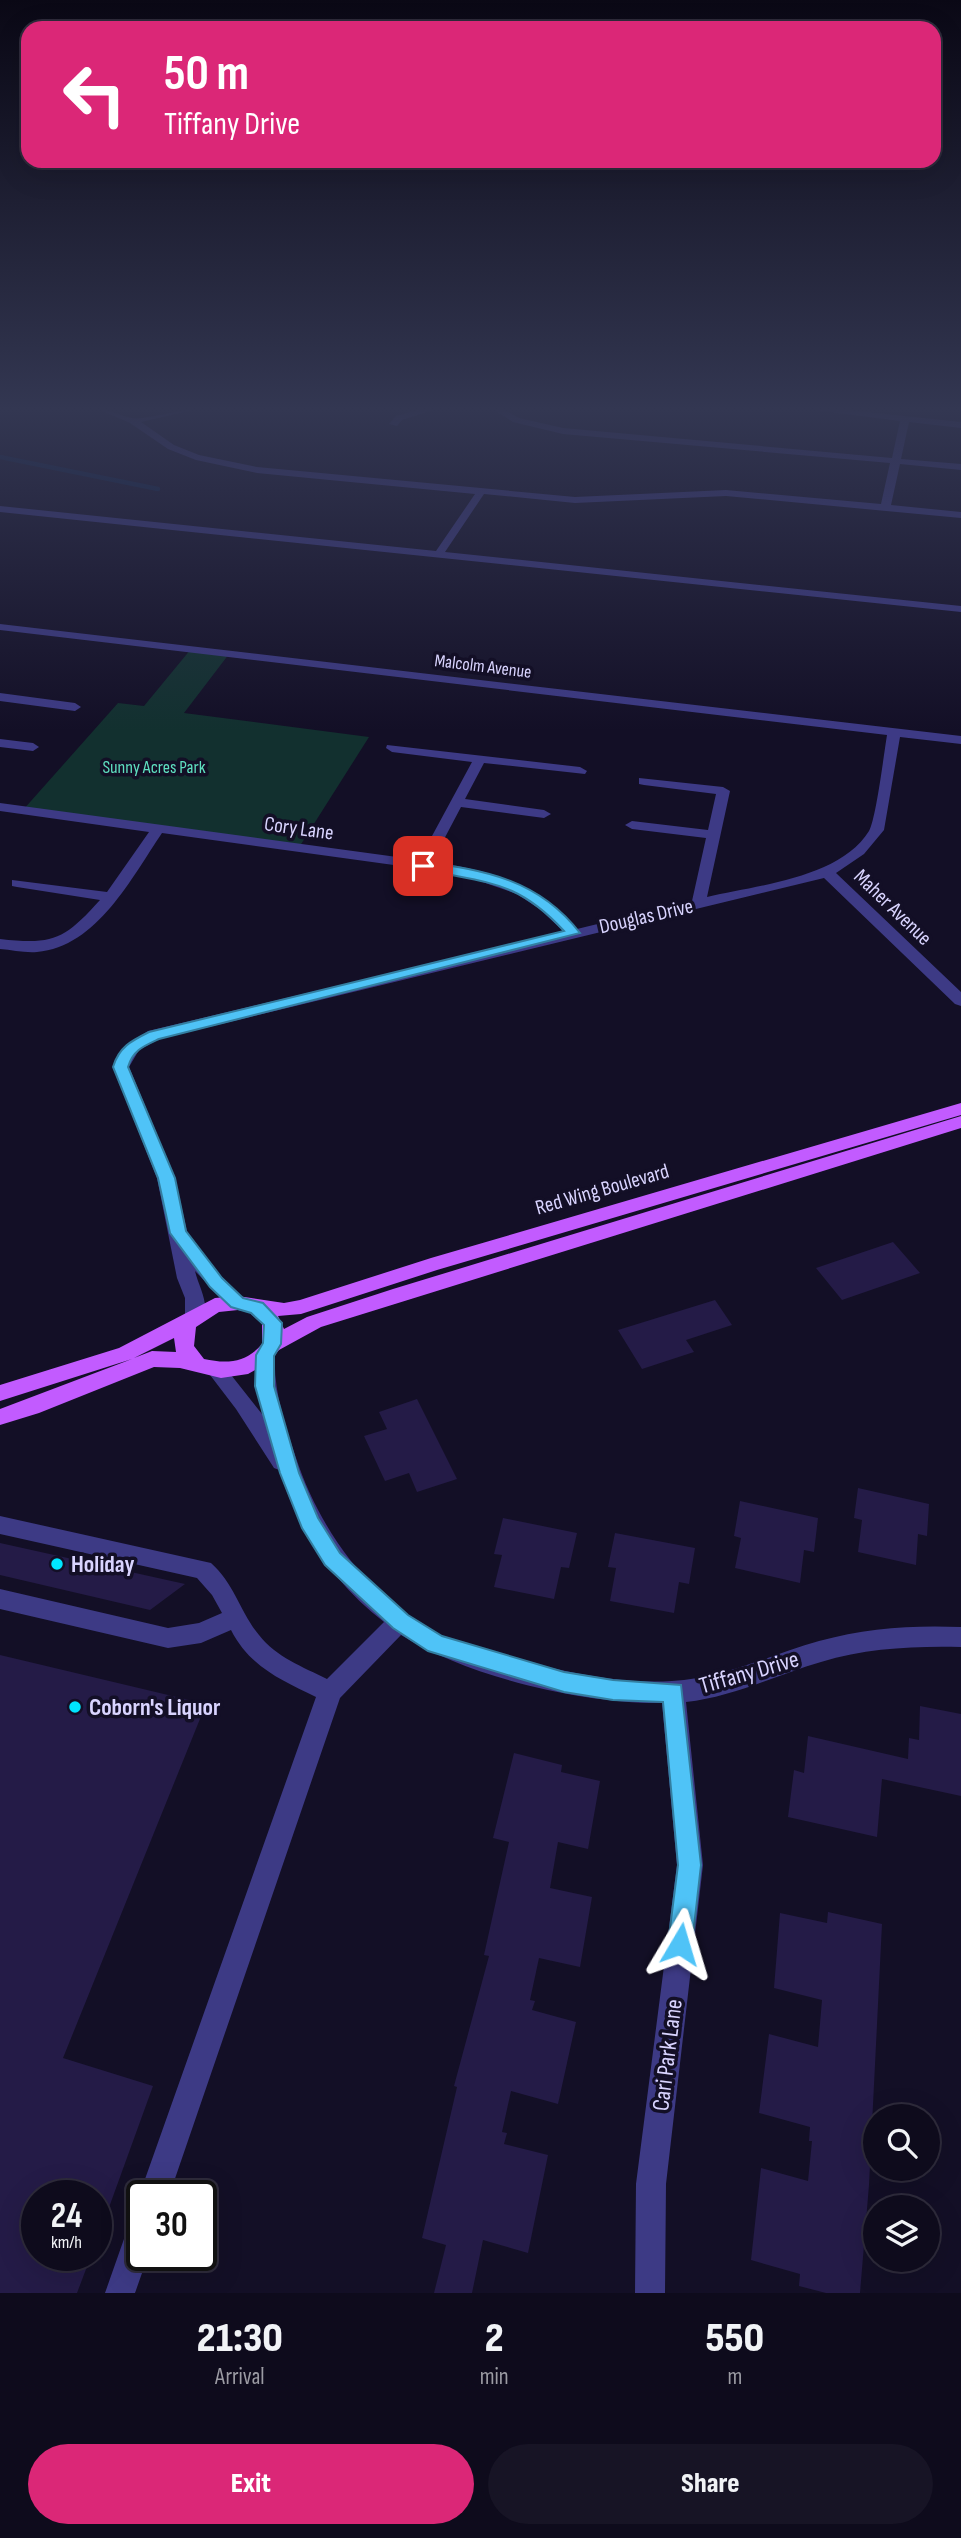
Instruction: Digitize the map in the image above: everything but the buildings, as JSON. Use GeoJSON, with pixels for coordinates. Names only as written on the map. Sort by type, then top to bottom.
{"type":"FeatureCollection","features":[{"type":"Feature","properties":{"kind":"main road","name":"Red Wing Boulevard"},"geometry":{"type":"LineString","coordinates":[[0,1393],[90,1367],[192,1320],[215,1306],[247,1305],[285,1310],[301,1307],[431,1265],[961,1109]]}},
{"type":"Feature","properties":{"kind":"main road","name":"Red Wing Boulevard"},"geometry":{"type":"LineString","coordinates":[[0,1417],[165,1356],[208,1369],[249,1366],[269,1349],[314,1322],[961,1122]]}},
{"type":"Feature","properties":{"kind":"main road"},"geometry":{"type":"LineString","coordinates":[[247,1305],[273,1323],[269,1349]]}},
{"type":"Feature","properties":{"kind":"main road"},"geometry":{"type":"LineString","coordinates":[[192,1320],[183,1335],[183,1347],[188,1357],[208,1369]]}},
{"type":"Feature","properties":{"kind":"street"},"geometry":{"type":"LineString","coordinates":[[78,517],[961,609]]}},
{"type":"Feature","properties":{"kind":"street"},"geometry":{"type":"LineString","coordinates":[[439,554],[464,517]]}},
{"type":"Feature","properties":{"kind":"street","name":"Malcolm Avenue"},"geometry":{"type":"LineString","coordinates":[[0,627],[961,740]]}},
{"type":"Feature","properties":{"kind":"street"},"geometry":{"type":"LineString","coordinates":[[0,698],[75,707]]}},
{"type":"Feature","properties":{"kind":"street","name":"Douglas Drive"},"geometry":{"type":"LineString","coordinates":[[192,1320],[195,1297],[187,1278],[166,1178],[121,1067],[124,1054],[154,1035],[827,873],[859,851],[877,830],[894,732]]}},
{"type":"Feature","properties":{"kind":"street"},"geometry":{"type":"LineString","coordinates":[[0,743],[33,747]]}},
{"type":"Feature","properties":{"kind":"street"},"geometry":{"type":"LineString","coordinates":[[392,747],[580,771]]}},
{"type":"Feature","properties":{"kind":"street"},"geometry":{"type":"LineString","coordinates":[[423,866],[480,758]]}},
{"type":"Feature","properties":{"kind":"street"},"geometry":{"type":"LineString","coordinates":[[644,781],[723,791],[699,903]]}},
{"type":"Feature","properties":{"kind":"street"},"geometry":{"type":"LineString","coordinates":[[456,802],[544,814]]}},
{"type":"Feature","properties":{"kind":"street","name":"Cory Lane"},"geometry":{"type":"LineString","coordinates":[[0,807],[459,870],[506,882],[545,903],[573,933]]}},
{"type":"Feature","properties":{"kind":"street"},"geometry":{"type":"LineString","coordinates":[[632,825],[714,835]]}},
{"type":"Feature","properties":{"kind":"street"},"geometry":{"type":"LineString","coordinates":[[0,944],[42,948],[62,941],[81,928],[109,897],[158,829]]}},
{"type":"Feature","properties":{"kind":"street","name":"Maher Avenue"},"geometry":{"type":"LineString","coordinates":[[827,873],[961,1001]]}},
{"type":"Feature","properties":{"kind":"street"},"geometry":{"type":"LineString","coordinates":[[17,883],[109,897]]}},
{"type":"Feature","properties":{"kind":"street","name":"Douglas Drive"},"geometry":{"type":"LineString","coordinates":[[178,1233],[210,1277],[247,1305]]}},
{"type":"Feature","properties":{"kind":"street"},"geometry":{"type":"LineString","coordinates":[[269,1349],[264,1386],[290,1473]]}},
{"type":"Feature","properties":{"kind":"street"},"geometry":{"type":"LineString","coordinates":[[208,1369],[236,1390],[251,1419],[290,1473]]}},
{"type":"Feature","properties":{"kind":"street","name":"Tiffany Drive"},"geometry":{"type":"LineString","coordinates":[[290,1473],[309,1522],[333,1559],[400,1621],[436,1644],[564,1682],[613,1690],[673,1692],[766,1671],[838,1646],[917,1636],[961,1637]]}},
{"type":"Feature","properties":{"kind":"street"},"geometry":{"type":"LineString","coordinates":[[0,1525],[203,1570],[216,1580],[258,1651],[282,1668],[330,1692]]}},
{"type":"Feature","properties":{"kind":"street"},"geometry":{"type":"LineString","coordinates":[[0,1599],[168,1638],[201,1633],[236,1617]]}},
{"type":"Feature","properties":{"kind":"street"},"geometry":{"type":"LineString","coordinates":[[160,2180],[330,1692],[400,1621]]}},
{"type":"Feature","properties":{"kind":"street","name":"Cari Park Lane"},"geometry":{"type":"LineString","coordinates":[[650,2293],[652,2184],[690,1865],[673,1692]]}},
{"type":"Feature","properties":{"kind":"street"},"geometry":{"type":"LineString","coordinates":[[120,2293],[128,2271]]}},
{"type":"Feature","properties":{"kind":"green space","name":"Sunny Acres Park"},"geometry":{"type":"Polygon","coordinates":[[[191,649],[229,654],[184,713],[369,737],[298,849],[23,810],[118,703],[144,706],[191,649]]]}},
{"type":"Feature","properties":{"kind":"place","name":"Holiday"},"geometry":{"type":"Point","coordinates":[57,1564]}},
{"type":"Feature","properties":{"kind":"place","name":"Coborn's Liquor"},"geometry":{"type":"Point","coordinates":[75,1707]}},
{"type":"Feature","properties":{"kind":"route"},"geometry":{"type":"LineString","coordinates":[[423,866],[459,870],[506,882],[545,903],[573,933],[154,1035],[124,1054],[121,1067],[166,1178],[178,1233],[188,1250],[210,1277],[238,1303],[257,1307],[267,1314],[273,1323],[272,1344],[265,1355],[264,1386],[290,1473],[309,1522],[333,1559],[400,1621],[436,1644],[564,1682],[613,1690],[673,1692],[690,1865],[680,1944]]}}]}
